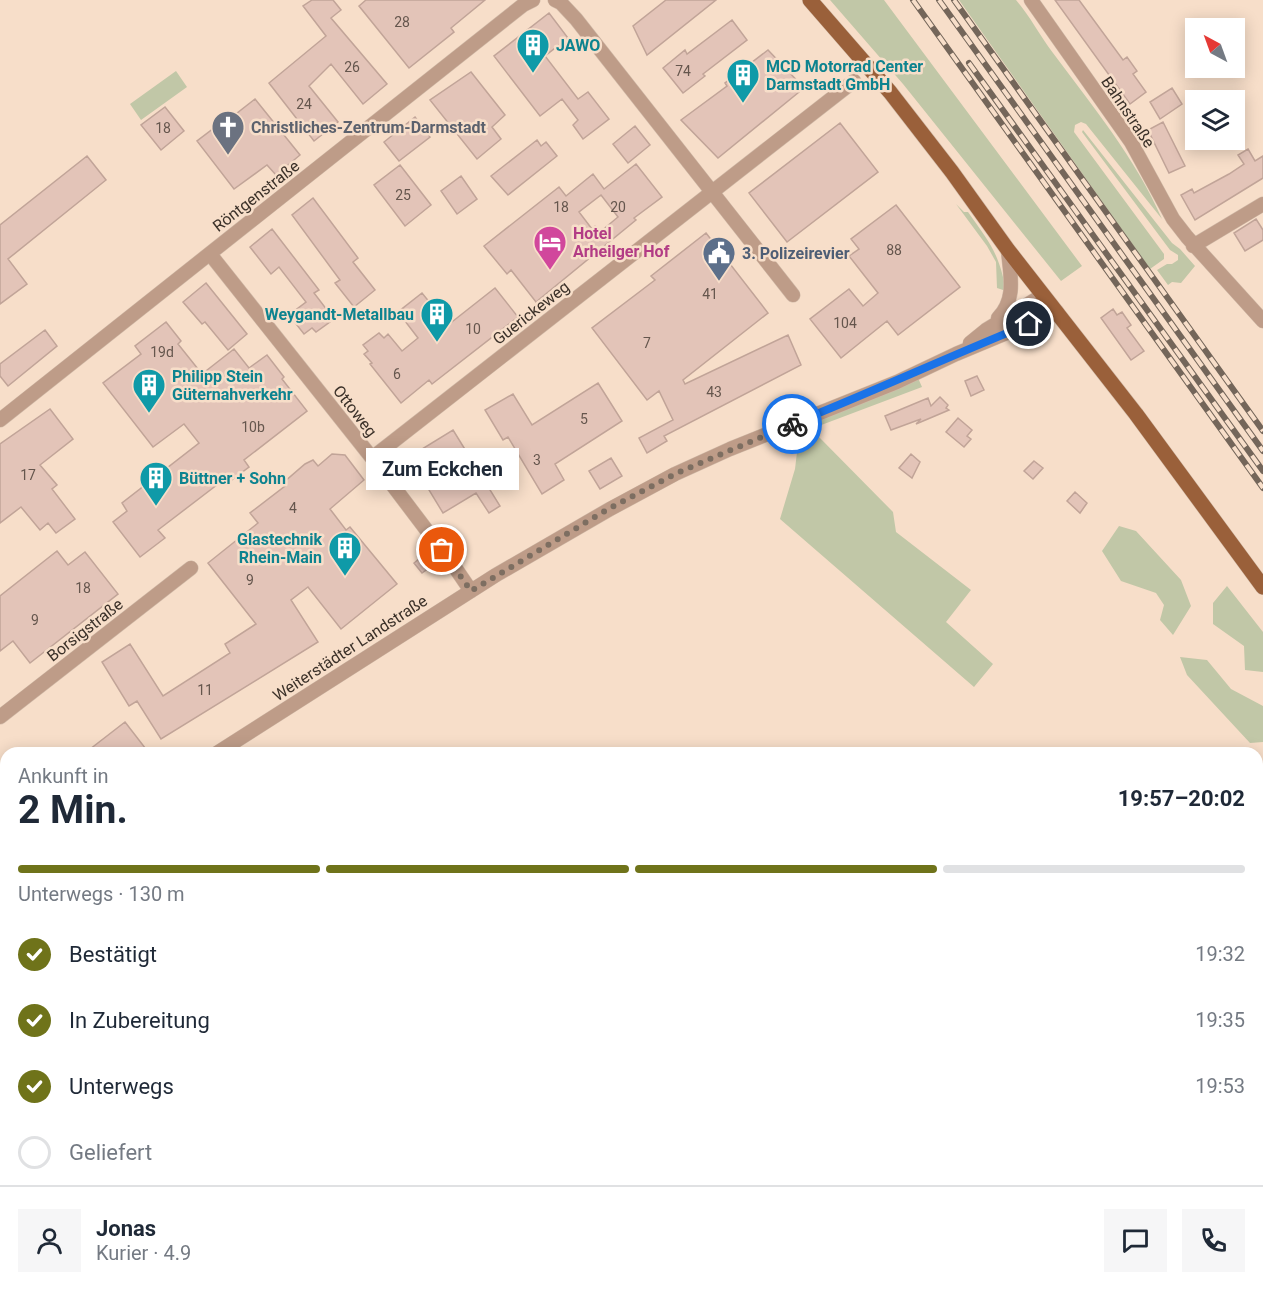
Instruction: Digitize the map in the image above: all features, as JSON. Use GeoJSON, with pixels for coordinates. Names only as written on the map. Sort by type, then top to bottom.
{"type":"FeatureCollection","features":[{"type":"Feature","properties":{"kind":"main road"},"geometry":{"type":"LineString","coordinates":[[810,0],[890,92],[952,172],[1008,250],[1143,423],[1263,587]]}},
{"type":"Feature","properties":{"kind":"street","name":"Röntgenstraße"},"geometry":{"type":"LineString","coordinates":[[0,420],[523,4],[533,0]]}},
{"type":"Feature","properties":{"kind":"street"},"geometry":{"type":"LineString","coordinates":[[555,0],[561,3],[576,19],[711,194],[793,295]]}},
{"type":"Feature","properties":{"kind":"street","name":"Bahnstraße"},"geometry":{"type":"LineString","coordinates":[[1031,0],[1131,142],[1173,219],[1193,246],[1263,321]]}},
{"type":"Feature","properties":{"kind":"street","name":"Guerickeweg"},"geometry":{"type":"LineString","coordinates":[[372,458],[854,81]]}},
{"type":"Feature","properties":{"kind":"street"},"geometry":{"type":"LineString","coordinates":[[1193,246],[1263,204]]}},
{"type":"Feature","properties":{"kind":"street"},"geometry":{"type":"LineString","coordinates":[[986,330],[1006,309],[1011,296],[1008,250]]}},
{"type":"Feature","properties":{"kind":"street","name":"Ottoweg"},"geometry":{"type":"LineString","coordinates":[[210,254],[372,458],[471,591]]}},
{"type":"Feature","properties":{"kind":"street","name":"Weiterstädter Landstraße"},"geometry":{"type":"LineString","coordinates":[[956,354],[986,330],[1043,295]]}},
{"type":"Feature","properties":{"kind":"street","name":"Weiterstädter Landstraße"},"geometry":{"type":"LineString","coordinates":[[226,747],[471,591],[610,508],[675,474],[730,449],[897,382],[956,354],[1057,312]]}},
{"type":"Feature","properties":{"kind":"street","name":"Borsigstraße"},"geometry":{"type":"LineString","coordinates":[[0,717],[191,567]]}},
{"type":"Feature","properties":{"kind":"green space"},"geometry":{"type":"Polygon","coordinates":[[[830,0],[884,0],[1082,266],[1061,281],[903,84],[830,0]]]}},
{"type":"Feature","properties":{"kind":"green space"},"geometry":{"type":"Polygon","coordinates":[[[959,0],[1016,0],[1021,6],[1139,174],[1162,219],[1086,124],[1081,122],[1075,125],[1074,132],[1164,254],[1164,259],[1150,269],[959,0]]]}},
{"type":"Feature","properties":{"kind":"green space"},"geometry":{"type":"Polygon","coordinates":[[[176,71],[187,87],[141,120],[130,104],[176,71]]]}},
{"type":"Feature","properties":{"kind":"green space"},"geometry":{"type":"Polygon","coordinates":[[[1083,130],[1172,243],[1195,266],[1181,283],[1172,282],[1168,285],[1157,270],[1178,260],[1178,255],[1170,250],[1082,132],[1083,130]]]}},
{"type":"Feature","properties":{"kind":"green space"},"geometry":{"type":"Polygon","coordinates":[[[956,204],[964,212],[968,212],[993,249],[1006,291],[997,288],[996,262],[956,204]]]}},
{"type":"Feature","properties":{"kind":"green space"},"geometry":{"type":"Polygon","coordinates":[[[918,378],[922,387],[816,427],[815,421],[918,378]]]}},
{"type":"Feature","properties":{"kind":"green space"},"geometry":{"type":"Polygon","coordinates":[[[818,436],[893,512],[896,532],[971,590],[946,622],[993,664],[974,687],[780,519],[795,469],[798,444],[818,436]]]}},
{"type":"Feature","properties":{"kind":"green space"},"geometry":{"type":"Polygon","coordinates":[[[1119,526],[1136,531],[1181,580],[1191,606],[1173,635],[1160,620],[1164,605],[1156,593],[1121,581],[1102,551],[1119,526]]]}},
{"type":"Feature","properties":{"kind":"green space"},"geometry":{"type":"Polygon","coordinates":[[[1227,586],[1263,632],[1263,672],[1245,670],[1244,646],[1213,624],[1213,603],[1227,586]]]}},
{"type":"Feature","properties":{"kind":"green space"},"geometry":{"type":"Polygon","coordinates":[[[1180,657],[1207,660],[1231,689],[1263,706],[1263,742],[1250,743],[1187,675],[1180,657]]]}},
{"type":"Feature","properties":{"kind":"building"},"geometry":{"type":"Polygon","coordinates":[[[312,0],[333,0],[341,10],[331,18],[387,84],[363,104],[331,64],[309,86],[338,122],[314,141],[269,83],[326,36],[303,6],[312,0]]]}},
{"type":"Feature","properties":{"kind":"building"},"geometry":{"type":"Polygon","coordinates":[[[366,0],[485,0],[451,28],[454,32],[409,68],[359,6],[366,0]]]}},
{"type":"Feature","properties":{"kind":"building"},"geometry":{"type":"Polygon","coordinates":[[[666,0],[716,0],[647,55],[633,26],[666,0]]]}},
{"type":"Feature","properties":{"kind":"building"},"geometry":{"type":"Polygon","coordinates":[[[1055,0],[1079,0],[1123,60],[1127,57],[1137,71],[1133,74],[1146,92],[1130,104],[1055,0]]]}},
{"type":"Feature","properties":{"kind":"building","name":"JAWO"},"geometry":{"type":"Polygon","coordinates":[[[549,13],[568,38],[545,56],[578,99],[588,92],[609,119],[583,139],[573,125],[578,120],[562,99],[540,116],[494,56],[549,13]]]}},
{"type":"Feature","properties":{"kind":"building"},"geometry":{"type":"Polygon","coordinates":[[[732,20],[747,40],[703,74],[705,76],[683,93],[663,68],[685,50],[687,54],[732,20]]]}},
{"type":"Feature","properties":{"kind":"building","name":"MCD Motorrad Center Darmstadt GmbH"},"geometry":{"type":"Polygon","coordinates":[[[768,50],[804,88],[718,158],[681,120],[727,86],[725,83],[768,50]]]}},
{"type":"Feature","properties":{"kind":"building"},"geometry":{"type":"Polygon","coordinates":[[[471,72],[505,115],[492,127],[501,139],[477,159],[430,100],[471,72]]]}},
{"type":"Feature","properties":{"kind":"building"},"geometry":{"type":"Polygon","coordinates":[[[1172,88],[1182,104],[1160,119],[1150,102],[1172,88]]]}},
{"type":"Feature","properties":{"kind":"building"},"geometry":{"type":"Polygon","coordinates":[[[255,99],[300,155],[276,175],[267,165],[234,189],[197,141],[255,99]]]}},
{"type":"Feature","properties":{"kind":"building"},"geometry":{"type":"Polygon","coordinates":[[[165,107],[184,131],[161,150],[141,125],[165,107]]]}},
{"type":"Feature","properties":{"kind":"building"},"geometry":{"type":"Polygon","coordinates":[[[415,117],[430,137],[399,161],[384,142],[415,117]]]}},
{"type":"Feature","properties":{"kind":"building"},"geometry":{"type":"Polygon","coordinates":[[[1163,122],[1185,166],[1169,173],[1148,130],[1163,122]]]}},
{"type":"Feature","properties":{"kind":"building"},"geometry":{"type":"Polygon","coordinates":[[[840,123],[878,172],[787,242],[749,193],[840,123]]]}},
{"type":"Feature","properties":{"kind":"building"},"geometry":{"type":"Polygon","coordinates":[[[635,126],[650,145],[628,163],[613,144],[635,126]]]}},
{"type":"Feature","properties":{"kind":"building"},"geometry":{"type":"Polygon","coordinates":[[[537,140],[541,146],[546,142],[557,156],[508,195],[491,176],[537,140]]]}},
{"type":"Feature","properties":{"kind":"building"},"geometry":{"type":"Polygon","coordinates":[[[1248,149],[1255,161],[1263,156],[1263,178],[1195,220],[1181,195],[1192,189],[1194,193],[1244,164],[1238,155],[1248,149]]]}},
{"type":"Feature","properties":{"kind":"building"},"geometry":{"type":"Polygon","coordinates":[[[87,156],[106,180],[8,259],[27,284],[0,304],[0,225],[87,156]]]}},
{"type":"Feature","properties":{"kind":"building"},"geometry":{"type":"Polygon","coordinates":[[[636,164],[662,197],[536,302],[511,270],[507,274],[484,246],[559,187],[566,196],[593,174],[604,189],[636,164]],[[601,195],[579,212],[592,229],[595,226],[600,232],[618,217],[601,195]]]}},
{"type":"Feature","properties":{"kind":"building"},"geometry":{"type":"Polygon","coordinates":[[[400,165],[431,205],[405,226],[374,185],[400,165]]]}},
{"type":"Feature","properties":{"kind":"building"},"geometry":{"type":"Polygon","coordinates":[[[461,176],[477,199],[457,214],[441,191],[461,176]]]}},
{"type":"Feature","properties":{"kind":"building"},"geometry":{"type":"Polygon","coordinates":[[[313,198],[358,258],[353,262],[375,290],[354,307],[335,283],[340,280],[292,215],[313,198]]]}},
{"type":"Feature","properties":{"kind":"building"},"geometry":{"type":"Polygon","coordinates":[[[896,205],[960,287],[898,335],[887,321],[841,358],[810,319],[849,289],[863,306],[878,293],[849,256],[859,249],[851,239],[896,205]]]}},
{"type":"Feature","properties":{"kind":"building"},"geometry":{"type":"Polygon","coordinates":[[[1256,219],[1263,230],[1263,240],[1245,251],[1234,233],[1256,219]]]}},
{"type":"Feature","properties":{"kind":"building"},"geometry":{"type":"Polygon","coordinates":[[[272,229],[319,290],[314,293],[334,319],[316,332],[312,328],[304,334],[289,315],[306,302],[279,267],[271,274],[250,247],[272,229]]]}},
{"type":"Feature","properties":{"kind":"building"},"geometry":{"type":"Polygon","coordinates":[[[706,233],[768,313],[683,380],[685,384],[788,335],[801,365],[664,436],[667,441],[647,453],[639,438],[673,420],[659,391],[647,400],[592,328],[655,280],[651,276],[706,233]]]}},
{"type":"Feature","properties":{"kind":"building"},"geometry":{"type":"Polygon","coordinates":[[[206,283],[247,334],[228,350],[205,322],[202,324],[183,302],[206,283]]]}},
{"type":"Feature","properties":{"kind":"building"},"geometry":{"type":"Polygon","coordinates":[[[495,288],[518,317],[432,384],[429,380],[401,403],[370,364],[372,363],[364,354],[368,351],[363,345],[379,333],[384,338],[388,334],[402,351],[418,338],[398,312],[422,293],[448,325],[495,288]]]}},
{"type":"Feature","properties":{"kind":"building"},"geometry":{"type":"Polygon","coordinates":[[[1113,309],[1117,315],[1122,312],[1131,325],[1127,328],[1144,351],[1131,360],[1101,318],[1113,309]]]}},
{"type":"Feature","properties":{"kind":"building"},"geometry":{"type":"Polygon","coordinates":[[[166,322],[181,341],[178,344],[202,374],[234,349],[249,368],[267,355],[307,411],[244,460],[249,467],[229,482],[226,478],[158,530],[165,538],[140,557],[113,522],[127,511],[122,503],[199,443],[184,424],[153,447],[103,383],[141,354],[135,346],[166,322]]]}},
{"type":"Feature","properties":{"kind":"building"},"geometry":{"type":"Polygon","coordinates":[[[45,330],[57,346],[8,386],[0,376],[0,364],[45,330]]]}},
{"type":"Feature","properties":{"kind":"building"},"geometry":{"type":"Polygon","coordinates":[[[977,376],[984,390],[971,396],[965,381],[977,376]]]}},
{"type":"Feature","properties":{"kind":"building"},"geometry":{"type":"Polygon","coordinates":[[[598,383],[622,421],[555,464],[564,480],[542,494],[508,437],[503,440],[485,410],[513,394],[532,425],[598,383]]]}},
{"type":"Feature","properties":{"kind":"building"},"geometry":{"type":"Polygon","coordinates":[[[940,397],[948,405],[946,408],[949,410],[916,424],[921,419],[891,430],[885,416],[928,398],[931,406],[940,397]]]}},
{"type":"Feature","properties":{"kind":"building"},"geometry":{"type":"Polygon","coordinates":[[[50,409],[73,439],[40,465],[57,485],[52,489],[75,519],[56,533],[48,523],[40,530],[21,507],[0,523],[0,444],[50,409]]]}},
{"type":"Feature","properties":{"kind":"building"},"geometry":{"type":"Polygon","coordinates":[[[958,418],[972,430],[967,436],[971,439],[964,447],[946,432],[958,418]]]}},
{"type":"Feature","properties":{"kind":"building"},"geometry":{"type":"Polygon","coordinates":[[[453,430],[500,506],[489,513],[476,493],[443,513],[409,457],[453,430]]]}},
{"type":"Feature","properties":{"kind":"building"},"geometry":{"type":"Polygon","coordinates":[[[332,454],[345,455],[364,480],[330,509],[346,530],[350,527],[397,584],[341,629],[308,587],[291,600],[318,642],[161,739],[137,701],[129,706],[102,662],[130,644],[163,696],[230,653],[225,644],[256,624],[208,563],[258,523],[250,513],[285,486],[283,483],[305,464],[313,460],[318,466],[332,454]]]}},
{"type":"Feature","properties":{"kind":"building"},"geometry":{"type":"Polygon","coordinates":[[[911,454],[920,462],[912,478],[899,468],[911,454]]]}},
{"type":"Feature","properties":{"kind":"building"},"geometry":{"type":"Polygon","coordinates":[[[611,458],[622,476],[600,489],[589,471],[611,458]]]}},
{"type":"Feature","properties":{"kind":"building"},"geometry":{"type":"Polygon","coordinates":[[[1034,461],[1043,468],[1033,479],[1024,471],[1034,461]]]}},
{"type":"Feature","properties":{"kind":"building"},"geometry":{"type":"Polygon","coordinates":[[[1075,492],[1087,503],[1080,513],[1067,501],[1075,492]]]}},
{"type":"Feature","properties":{"kind":"building"},"geometry":{"type":"Polygon","coordinates":[[[57,551],[68,565],[85,552],[118,594],[30,663],[13,641],[0,651],[0,596],[57,551]]]}},
{"type":"Feature","properties":{"kind":"building"},"geometry":{"type":"Polygon","coordinates":[[[425,554],[433,565],[422,573],[414,563],[425,554]]]}},
{"type":"Feature","properties":{"kind":"building"},"geometry":{"type":"Polygon","coordinates":[[[125,722],[144,747],[93,747],[125,722]]]}},
{"type":"Feature","properties":{"kind":"railway"},"geometry":{"type":"LineString","coordinates":[[913,0],[1263,488]]}},
{"type":"Feature","properties":{"kind":"railway"},"geometry":{"type":"LineString","coordinates":[[939,0],[1263,451]]}},
{"type":"Feature","properties":{"kind":"railway"},"geometry":{"type":"LineString","coordinates":[[954,0],[1263,431]]}},
{"type":"Feature","properties":{"kind":"railway"},"geometry":{"type":"LineString","coordinates":[[969,63],[1263,471]]}},
{"type":"Feature","properties":{"kind":"way so far"},"geometry":{"type":"LineString","coordinates":[[442,550],[471,591],[610,508],[675,474],[792,424]]}},
{"type":"Feature","properties":{"kind":"place","name":"JAWO"},"geometry":{"type":"Point","coordinates":[533,74]}},
{"type":"Feature","properties":{"kind":"place","name":"MCD Motorrad Center Darmstadt GmbH"},"geometry":{"type":"Point","coordinates":[743,104]}},
{"type":"Feature","properties":{"kind":"place","name":"Christliches-Zentrum-Darmstadt"},"geometry":{"type":"Point","coordinates":[228,156]}},
{"type":"Feature","properties":{"kind":"place","name":"Hotel Arheilger Hof"},"geometry":{"type":"Point","coordinates":[550,271]}},
{"type":"Feature","properties":{"kind":"place","name":"3. Polizeirevier"},"geometry":{"type":"Point","coordinates":[719,282]}},
{"type":"Feature","properties":{"kind":"place","name":"Weygandt-Metallbau"},"geometry":{"type":"Point","coordinates":[437,343]}},
{"type":"Feature","properties":{"kind":"place","name":"Philipp Stein Güternahverkehr"},"geometry":{"type":"Point","coordinates":[149,414]}},
{"type":"Feature","properties":{"kind":"place","name":"Büttner + Sohn"},"geometry":{"type":"Point","coordinates":[156,507]}},
{"type":"Feature","properties":{"kind":"place","name":"Zum Eckchen"},"geometry":{"type":"Point","coordinates":[442,550]}},
{"type":"Feature","properties":{"kind":"place","name":"Glastechnik Rhein-Main"},"geometry":{"type":"Point","coordinates":[345,577]}},
{"type":"Feature","properties":{"kind":"route"},"geometry":{"type":"LineString","coordinates":[[792,424],[897,382],[956,354],[1029,324]]}}]}
